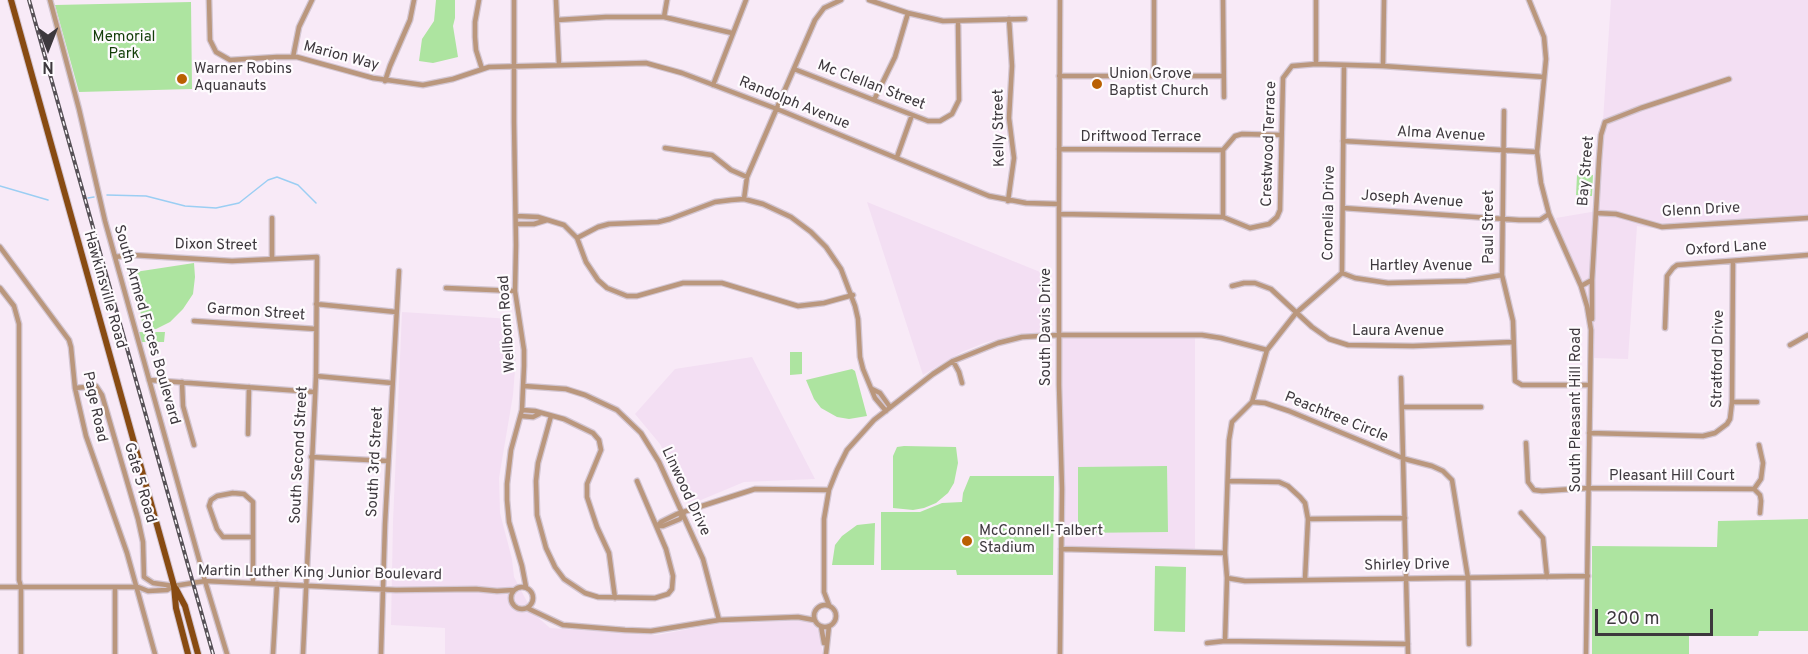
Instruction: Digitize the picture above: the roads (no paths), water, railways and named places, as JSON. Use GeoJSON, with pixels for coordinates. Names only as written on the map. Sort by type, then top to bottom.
{"type":"FeatureCollection","features":[{"type":"Feature","properties":{"kind":"main road","name":"Hawkinsville Road"},"geometry":{"type":"LineString","coordinates":[[11,0],[174,586],[176,608],[188,654]]}},
{"type":"Feature","properties":{"kind":"main road","name":"Hawkinsville Road"},"geometry":{"type":"LineString","coordinates":[[174,586],[185,606],[198,654]]}},
{"type":"Feature","properties":{"kind":"street","name":"South Armed Forces Boulevard"},"geometry":{"type":"LineString","coordinates":[[50,0],[80,109],[115,257],[227,654]]}},
{"type":"Feature","properties":{"kind":"street","name":"Marion Way"},"geometry":{"type":"LineString","coordinates":[[209,0],[210,40],[213,48],[222,57],[239,61],[293,57],[386,81],[428,84],[453,79],[489,67],[514,67]]}},
{"type":"Feature","properties":{"kind":"street"},"geometry":{"type":"LineString","coordinates":[[293,57],[299,27],[312,0]]}},
{"type":"Feature","properties":{"kind":"street"},"geometry":{"type":"LineString","coordinates":[[386,81],[390,66],[408,27],[414,0]]}},
{"type":"Feature","properties":{"kind":"street"},"geometry":{"type":"LineString","coordinates":[[479,0],[474,29],[476,50],[482,69]]}},
{"type":"Feature","properties":{"kind":"street","name":"Wellborn Road"},"geometry":{"type":"LineString","coordinates":[[514,0],[515,291],[524,350],[524,386],[521,413],[510,460],[507,500],[509,522],[522,571]]}},
{"type":"Feature","properties":{"kind":"street"},"geometry":{"type":"LineString","coordinates":[[556,0],[559,65]]}},
{"type":"Feature","properties":{"kind":"street"},"geometry":{"type":"LineString","coordinates":[[664,17],[667,0]]}},
{"type":"Feature","properties":{"kind":"street"},"geometry":{"type":"LineString","coordinates":[[713,85],[746,0]]}},
{"type":"Feature","properties":{"kind":"street"},"geometry":{"type":"LineString","coordinates":[[744,199],[747,177],[820,12],[828,5],[841,0]]}},
{"type":"Feature","properties":{"kind":"street"},"geometry":{"type":"LineString","coordinates":[[869,0],[889,3],[908,13],[928,19],[958,21],[1025,19]]}},
{"type":"Feature","properties":{"kind":"street","name":"South Davis Drive"},"geometry":{"type":"LineString","coordinates":[[1060,0],[1060,654]]}},
{"type":"Feature","properties":{"kind":"street"},"geometry":{"type":"LineString","coordinates":[[1154,0],[1154,76]]}},
{"type":"Feature","properties":{"kind":"street"},"geometry":{"type":"LineString","coordinates":[[1223,0],[1224,97]]}},
{"type":"Feature","properties":{"kind":"street"},"geometry":{"type":"LineString","coordinates":[[1316,64],[1317,0]]}},
{"type":"Feature","properties":{"kind":"street"},"geometry":{"type":"LineString","coordinates":[[1383,66],[1384,0]]}},
{"type":"Feature","properties":{"kind":"street","name":"South Pleasant Hill Road"},"geometry":{"type":"LineString","coordinates":[[1529,0],[1544,37],[1546,59],[1537,152],[1541,183],[1549,214],[1581,286],[1592,330],[1586,654]]}},
{"type":"Feature","properties":{"kind":"street"},"geometry":{"type":"LineString","coordinates":[[874,100],[895,57],[908,13]]}},
{"type":"Feature","properties":{"kind":"street"},"geometry":{"type":"LineString","coordinates":[[557,20],[664,17],[732,33]]}},
{"type":"Feature","properties":{"kind":"street","name":"Kelly Street"},"geometry":{"type":"LineString","coordinates":[[1008,201],[1014,158],[1009,118],[1012,66],[1009,19]]}},
{"type":"Feature","properties":{"kind":"street","name":"Mc Clellan Street"},"geometry":{"type":"LineString","coordinates":[[794,69],[935,122],[946,118],[956,108],[960,90],[958,21]]}},
{"type":"Feature","properties":{"kind":"street","name":"Randolph Avenue"},"geometry":{"type":"LineString","coordinates":[[514,67],[646,63],[671,69],[777,109],[989,196],[1008,201],[1059,204]]}},
{"type":"Feature","properties":{"kind":"street","name":"Crestwood Terrace"},"geometry":{"type":"LineString","coordinates":[[1059,214],[1223,217],[1250,228],[1266,226],[1277,218],[1280,210],[1283,78],[1286,72],[1299,64],[1383,66],[1544,77]]}},
{"type":"Feature","properties":{"kind":"street","name":"Cornelia Drive"},"geometry":{"type":"LineString","coordinates":[[1252,402],[1268,350],[1296,313],[1342,273],[1344,65]]}},
{"type":"Feature","properties":{"kind":"street"},"geometry":{"type":"LineString","coordinates":[[1059,76],[1223,76]]}},
{"type":"Feature","properties":{"kind":"street","name":"Bay Street"},"geometry":{"type":"LineString","coordinates":[[1592,330],[1596,213],[1601,135],[1605,122],[1729,80]]}},
{"type":"Feature","properties":{"kind":"street","name":"Paul Street"},"geometry":{"type":"LineString","coordinates":[[1504,111],[1502,275],[1513,316],[1515,381],[1519,384],[1590,386]]}},
{"type":"Feature","properties":{"kind":"street"},"geometry":{"type":"LineString","coordinates":[[897,157],[912,115]]}},
{"type":"Feature","properties":{"kind":"street"},"geometry":{"type":"LineString","coordinates":[[1223,217],[1223,150],[1235,136],[1242,134],[1281,135]]}},
{"type":"Feature","properties":{"kind":"street","name":"Alma Avenue"},"geometry":{"type":"LineString","coordinates":[[1343,141],[1537,152]]}},
{"type":"Feature","properties":{"kind":"street"},"geometry":{"type":"LineString","coordinates":[[665,148],[712,155],[731,170],[747,177]]}},
{"type":"Feature","properties":{"kind":"street","name":"Driftwood Terrace"},"geometry":{"type":"LineString","coordinates":[[1059,149],[1223,150]]}},
{"type":"Feature","properties":{"kind":"street"},"geometry":{"type":"LineString","coordinates":[[577,238],[609,224],[658,222],[715,202],[744,199],[781,211],[811,232],[826,247],[842,269],[853,295],[858,319],[860,357],[875,398],[884,411]]}},
{"type":"Feature","properties":{"kind":"street","name":"Joseph Avenue"},"geometry":{"type":"LineString","coordinates":[[1343,208],[1502,218],[1540,219],[1549,214]]}},
{"type":"Feature","properties":{"kind":"street","name":"Glenn Drive"},"geometry":{"type":"LineString","coordinates":[[1596,213],[1616,214],[1662,227],[1808,218]]}},
{"type":"Feature","properties":{"kind":"street"},"geometry":{"type":"LineString","coordinates":[[516,216],[538,217],[564,225],[577,238],[586,262],[598,280],[607,288],[627,296],[637,296],[683,283],[722,283],[798,306],[824,303],[853,295]]}},
{"type":"Feature","properties":{"kind":"street"},"geometry":{"type":"LineString","coordinates":[[272,218],[272,258]]}},
{"type":"Feature","properties":{"kind":"street"},"geometry":{"type":"LineString","coordinates":[[516,224],[534,224],[547,220]]}},
{"type":"Feature","properties":{"kind":"street","name":"Page Road"},"geometry":{"type":"LineString","coordinates":[[0,247],[2,256],[69,340],[72,347],[75,388],[86,436],[138,587],[155,654]]}},
{"type":"Feature","properties":{"kind":"street","name":"Dixon Street"},"geometry":{"type":"LineString","coordinates":[[115,257],[132,255],[232,261],[317,257]]}},
{"type":"Feature","properties":{"kind":"street","name":"Oxford Lane"},"geometry":{"type":"LineString","coordinates":[[1665,328],[1666,282],[1673,268],[1682,264],[1808,255]]}},
{"type":"Feature","properties":{"kind":"street","name":"South Second Street"},"geometry":{"type":"LineString","coordinates":[[303,654],[316,376],[317,257]]}},
{"type":"Feature","properties":{"kind":"street","name":"Stratford Drive"},"geometry":{"type":"LineString","coordinates":[[1589,433],[1703,436],[1715,433],[1726,424],[1730,419],[1732,402],[1733,261]]}},
{"type":"Feature","properties":{"kind":"street","name":"South 3rd Street"},"geometry":{"type":"LineString","coordinates":[[381,654],[388,461],[399,271]]}},
{"type":"Feature","properties":{"kind":"street","name":"Hartley Avenue"},"geometry":{"type":"LineString","coordinates":[[1342,273],[1355,278],[1388,283],[1466,281],[1502,275]]}},
{"type":"Feature","properties":{"kind":"street"},"geometry":{"type":"LineString","coordinates":[[1581,286],[1592,280]]}},
{"type":"Feature","properties":{"kind":"street","name":"Laura Avenue"},"geometry":{"type":"LineString","coordinates":[[1232,286],[1244,283],[1271,288],[1296,313],[1329,339],[1355,346],[1513,342]]}},
{"type":"Feature","properties":{"kind":"street"},"geometry":{"type":"LineString","coordinates":[[0,288],[14,306],[19,324],[21,654]]}},
{"type":"Feature","properties":{"kind":"street"},"geometry":{"type":"LineString","coordinates":[[446,288],[515,291]]}},
{"type":"Feature","properties":{"kind":"street","name":"Garmon Street"},"geometry":{"type":"LineString","coordinates":[[316,304],[396,312]]}},
{"type":"Feature","properties":{"kind":"street","name":"Garmon Street"},"geometry":{"type":"LineString","coordinates":[[194,321],[316,329]]}},
{"type":"Feature","properties":{"kind":"street"},"geometry":{"type":"LineString","coordinates":[[798,617],[820,606],[824,592],[824,519],[829,490],[847,450],[884,411],[953,361],[998,343],[1022,337],[1059,334],[1202,335],[1268,350]]}},
{"type":"Feature","properties":{"kind":"street"},"geometry":{"type":"LineString","coordinates":[[1790,345],[1808,335]]}},
{"type":"Feature","properties":{"kind":"street"},"geometry":{"type":"LineString","coordinates":[[953,361],[962,383]]}},
{"type":"Feature","properties":{"kind":"street"},"geometry":{"type":"LineString","coordinates":[[316,376],[392,383]]}},
{"type":"Feature","properties":{"kind":"street"},"geometry":{"type":"LineString","coordinates":[[1401,378],[1405,459],[1404,518],[1408,654]]}},
{"type":"Feature","properties":{"kind":"street"},"geometry":{"type":"LineString","coordinates":[[149,380],[314,392]]}},
{"type":"Feature","properties":{"kind":"street"},"geometry":{"type":"LineString","coordinates":[[182,382],[183,406],[194,445]]}},
{"type":"Feature","properties":{"kind":"street","name":"Gate 5 Road"},"geometry":{"type":"LineString","coordinates":[[75,388],[96,386],[102,395],[138,519],[143,542],[144,578],[153,583],[174,586]]}},
{"type":"Feature","properties":{"kind":"street","name":"Linwood Drive"},"geometry":{"type":"LineString","coordinates":[[524,386],[566,389],[585,395],[617,410],[649,443],[684,513],[703,559],[719,620]]}},
{"type":"Feature","properties":{"kind":"street"},"geometry":{"type":"LineString","coordinates":[[248,434],[249,387]]}},
{"type":"Feature","properties":{"kind":"street"},"geometry":{"type":"LineString","coordinates":[[872,389],[880,393],[890,406]]}},
{"type":"Feature","properties":{"kind":"street"},"geometry":{"type":"LineString","coordinates":[[1225,641],[1229,440],[1232,422],[1252,402]]}},
{"type":"Feature","properties":{"kind":"street","name":"Peachtree Circle"},"geometry":{"type":"LineString","coordinates":[[1252,402],[1265,403],[1289,411],[1405,459],[1432,466],[1443,471],[1452,480],[1468,578],[1469,644]]}},
{"type":"Feature","properties":{"kind":"street"},"geometry":{"type":"LineString","coordinates":[[1732,402],[1757,402]]}},
{"type":"Feature","properties":{"kind":"street"},"geometry":{"type":"LineString","coordinates":[[1403,407],[1481,407]]}},
{"type":"Feature","properties":{"kind":"street"},"geometry":{"type":"LineString","coordinates":[[521,413],[535,411],[551,416],[584,428],[599,440],[601,450],[591,470],[587,484],[587,497],[590,510],[609,553],[615,598]]}},
{"type":"Feature","properties":{"kind":"street"},"geometry":{"type":"LineString","coordinates":[[551,416],[538,463],[537,515],[546,548],[555,567],[564,579],[574,586],[598,597],[615,598],[655,598],[668,594],[672,588],[673,576],[657,526],[637,481]]}},
{"type":"Feature","properties":{"kind":"street","name":"Pleasant Hill Court"},"geometry":{"type":"LineString","coordinates":[[1526,443],[1527,476],[1534,490],[1754,489],[1760,495],[1760,513]]}},
{"type":"Feature","properties":{"kind":"street","name":"Pleasant Hill Court"},"geometry":{"type":"LineString","coordinates":[[1754,489],[1761,479],[1763,463],[1759,445]]}},
{"type":"Feature","properties":{"kind":"street"},"geometry":{"type":"LineString","coordinates":[[311,457],[388,461]]}},
{"type":"Feature","properties":{"kind":"street"},"geometry":{"type":"LineString","coordinates":[[1228,481],[1271,481],[1288,486],[1305,503],[1308,519],[1305,579]]}},
{"type":"Feature","properties":{"kind":"street"},"geometry":{"type":"LineString","coordinates":[[657,526],[677,514],[755,489],[829,490]]}},
{"type":"Feature","properties":{"kind":"street"},"geometry":{"type":"LineString","coordinates":[[253,537],[224,537],[219,533],[209,506],[211,500],[217,496],[233,493],[250,497],[254,511],[254,583]]}},
{"type":"Feature","properties":{"kind":"street"},"geometry":{"type":"LineString","coordinates":[[1521,513],[1544,538],[1547,577]]}},
{"type":"Feature","properties":{"kind":"street"},"geometry":{"type":"LineString","coordinates":[[1308,519],[1404,518]]}},
{"type":"Feature","properties":{"kind":"street"},"geometry":{"type":"LineString","coordinates":[[1061,549],[1225,553]]}},
{"type":"Feature","properties":{"kind":"street"},"geometry":{"type":"LineString","coordinates":[[522,571],[526,587],[533,595],[533,602],[543,615]]}},
{"type":"Feature","properties":{"kind":"street"},"geometry":{"type":"LineString","coordinates":[[522,571],[511,599],[517,607],[527,608],[562,625],[651,631],[719,620],[798,617],[814,620],[821,626],[826,651]]}},
{"type":"Feature","properties":{"kind":"street","name":"Shirley Drive"},"geometry":{"type":"LineString","coordinates":[[1227,578],[1245,581],[1588,576]]}},
{"type":"Feature","properties":{"kind":"street","name":"Martin Luther King Junior Boulevard"},"geometry":{"type":"LineString","coordinates":[[0,587],[138,587],[148,591],[167,590],[174,586],[205,581],[383,589],[497,591],[517,588]]}},
{"type":"Feature","properties":{"kind":"street"},"geometry":{"type":"LineString","coordinates":[[273,654],[277,584]]}},
{"type":"Feature","properties":{"kind":"street"},"geometry":{"type":"LineString","coordinates":[[115,587],[115,654]]}},
{"type":"Feature","properties":{"kind":"street"},"geometry":{"type":"LineString","coordinates":[[517,588],[526,587]]}},
{"type":"Feature","properties":{"kind":"street","name":"Martin Luther King Junior Boulevard"},"geometry":{"type":"LineString","coordinates":[[497,591],[511,599]]}},
{"type":"Feature","properties":{"kind":"street"},"geometry":{"type":"LineString","coordinates":[[821,626],[829,626],[834,622],[836,616],[824,592]]}},
{"type":"Feature","properties":{"kind":"street"},"geometry":{"type":"LineString","coordinates":[[527,608],[533,602]]}},
{"type":"Feature","properties":{"kind":"street"},"geometry":{"type":"LineString","coordinates":[[820,606],[829,606]]}},
{"type":"Feature","properties":{"kind":"street"},"geometry":{"type":"LineString","coordinates":[[814,611],[814,620]]}},
{"type":"Feature","properties":{"kind":"street"},"geometry":{"type":"LineString","coordinates":[[826,651],[829,626]]}},
{"type":"Feature","properties":{"kind":"street"},"geometry":{"type":"LineString","coordinates":[[1207,643],[1225,641],[1408,644]]}},
{"type":"Feature","properties":{"kind":"waterway"},"geometry":{"type":"LineString","coordinates":[[107,195],[146,196],[185,206],[216,208],[239,203],[268,180],[277,177],[298,185],[316,203]]}},
{"type":"Feature","properties":{"kind":"waterway"},"geometry":{"type":"LineString","coordinates":[[0,186],[48,200]]}},
{"type":"Feature","properties":{"kind":"waterway"},"geometry":{"type":"LineString","coordinates":[[88,198],[94,197]]}},
{"type":"Feature","properties":{"kind":"railway"},"geometry":{"type":"LineString","coordinates":[[29,0],[213,654]]}},
{"type":"Feature","properties":{"kind":"place","name":"Warner Robins Aquanauts"},"geometry":{"type":"Point","coordinates":[182,79]}},
{"type":"Feature","properties":{"kind":"place","name":"Union Grove Baptist Church"},"geometry":{"type":"Point","coordinates":[1097,84]}},
{"type":"Feature","properties":{"kind":"place","name":"McConnell-Talbert Stadium"},"geometry":{"type":"Point","coordinates":[967,541]}},
{"type":"Feature","properties":{"kind":"park label","name":"Memorial Park"},"geometry":{"type":"Point","coordinates":[124,46]}}]}
